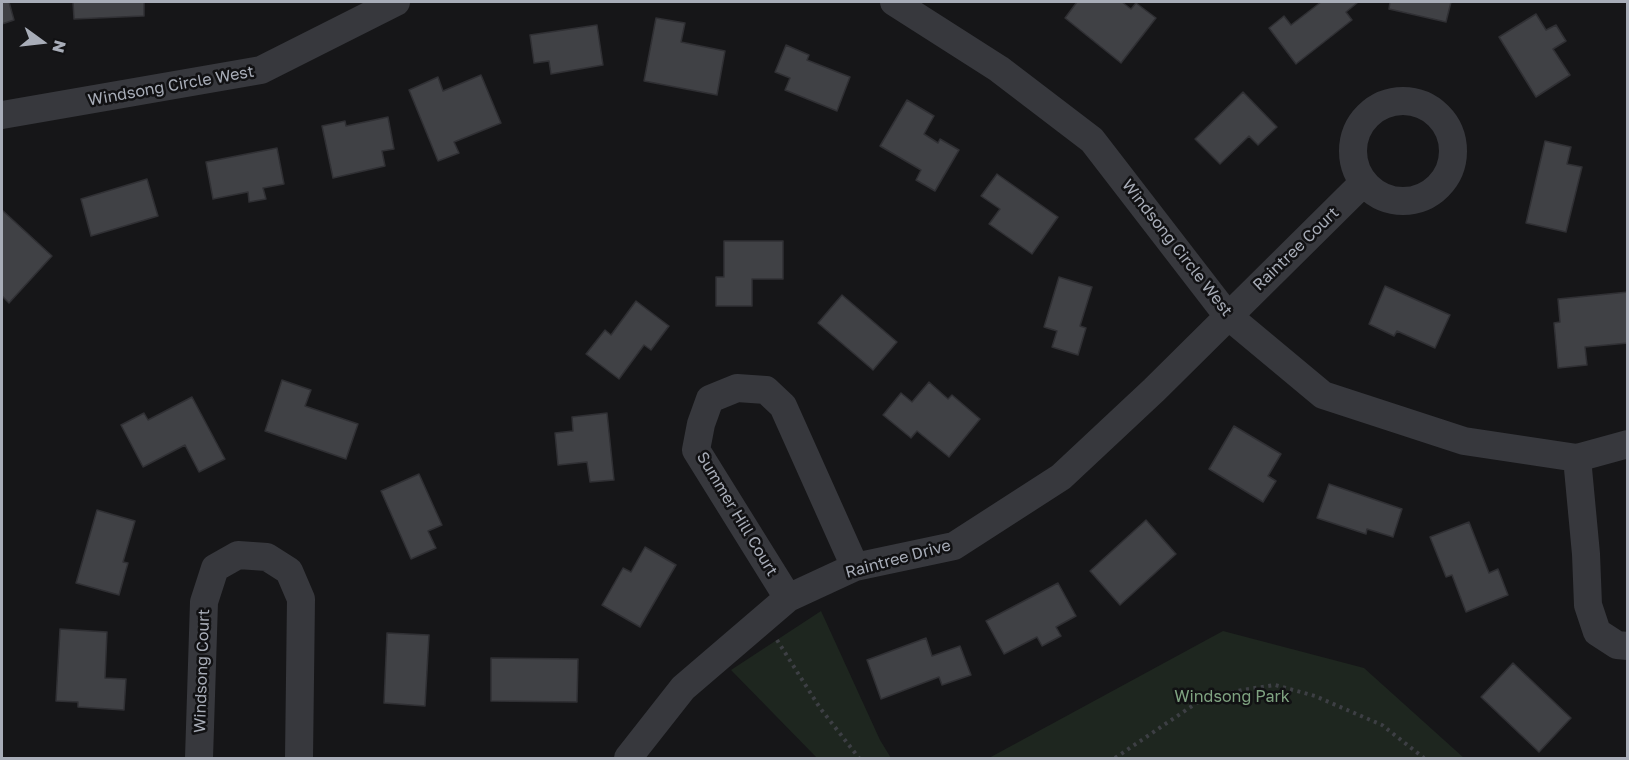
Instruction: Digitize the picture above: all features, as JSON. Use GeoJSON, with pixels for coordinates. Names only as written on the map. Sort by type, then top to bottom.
{"type":"FeatureCollection","features":[{"type":"Feature","properties":{"kind":"street","name":"Windsong Circle West"},"geometry":{"type":"LineString","coordinates":[[894,2],[999,69],[1092,140],[1227,315],[1323,395],[1464,441],[1577,458],[1628,444]]}},
{"type":"Feature","properties":{"kind":"street","name":"Windsong Circle West"},"geometry":{"type":"LineString","coordinates":[[2,115],[261,70],[386,4]]}},
{"type":"Feature","properties":{"kind":"street","name":"Raintree Court"},"geometry":{"type":"LineString","coordinates":[[1227,315],[1364,182]]}},
{"type":"Feature","properties":{"kind":"street","name":"Raintree Drive"},"geometry":{"type":"LineString","coordinates":[[628,759],[683,688],[788,598],[855,567],[954,546],[1061,477],[1154,390],[1227,315]]}},
{"type":"Feature","properties":{"kind":"street","name":"Summer Hill Court"},"geometry":{"type":"LineString","coordinates":[[788,598],[696,450],[701,424],[710,399],[737,388],[766,390],[783,406],[855,567]]}},
{"type":"Feature","properties":{"kind":"street"},"geometry":{"type":"LineString","coordinates":[[1577,458],[1586,554],[1588,605],[1597,632],[1617,645],[1628,646]]}},
{"type":"Feature","properties":{"kind":"street","name":"Windsong Court"},"geometry":{"type":"LineString","coordinates":[[199,759],[204,602],[215,568],[238,555],[267,557],[289,571],[301,599],[299,759]]}},
{"type":"Feature","properties":{"kind":"path"},"geometry":{"type":"LineString","coordinates":[[764,619],[820,708],[859,759]]}},
{"type":"Feature","properties":{"kind":"path"},"geometry":{"type":"LineString","coordinates":[[1115,759],[1201,700],[1275,685],[1315,696],[1382,725],[1424,759]]}},
{"type":"Feature","properties":{"kind":"green space"},"geometry":{"type":"Polygon","coordinates":[[[821,611],[880,740],[891,758],[817,758],[731,670],[821,611]]]}},
{"type":"Feature","properties":{"kind":"green space","name":"Windsong Park"},"geometry":{"type":"Polygon","coordinates":[[[1223,631],[1364,668],[1464,758],[989,758],[1223,631]]]}},
{"type":"Feature","properties":{"kind":"building"},"geometry":{"type":"Polygon","coordinates":[[[2,2],[9,2],[14,20],[2,24],[2,2]]]}},
{"type":"Feature","properties":{"kind":"building"},"geometry":{"type":"Polygon","coordinates":[[[73,2],[144,2],[144,16],[74,19],[73,2]]]}},
{"type":"Feature","properties":{"kind":"building"},"geometry":{"type":"Polygon","coordinates":[[[1077,2],[1122,2],[1131,9],[1136,3],[1156,18],[1121,63],[1065,18],[1077,2]]]}},
{"type":"Feature","properties":{"kind":"building"},"geometry":{"type":"Polygon","coordinates":[[[1321,2],[1357,3],[1346,12],[1352,20],[1296,64],[1269,28],[1284,16],[1291,25],[1321,2]]]}},
{"type":"Feature","properties":{"kind":"building"},"geometry":{"type":"Polygon","coordinates":[[[1390,2],[1451,2],[1446,22],[1389,9],[1390,2]]]}},
{"type":"Feature","properties":{"kind":"building"},"geometry":{"type":"Polygon","coordinates":[[[1536,14],[1546,30],[1556,25],[1566,41],[1553,49],[1570,75],[1536,97],[1499,37],[1536,14]]]}},
{"type":"Feature","properties":{"kind":"building"},"geometry":{"type":"Polygon","coordinates":[[[656,18],[685,23],[681,42],[725,51],[717,95],[644,81],[656,18]]]}},
{"type":"Feature","properties":{"kind":"building"},"geometry":{"type":"Polygon","coordinates":[[[597,25],[603,65],[551,74],[549,61],[534,63],[530,35],[597,25]]]}},
{"type":"Feature","properties":{"kind":"building"},"geometry":{"type":"Polygon","coordinates":[[[786,45],[809,55],[807,60],[850,77],[837,111],[785,90],[790,78],[775,72],[786,45]]]}},
{"type":"Feature","properties":{"kind":"building"},"geometry":{"type":"Polygon","coordinates":[[[481,75],[501,123],[454,142],[459,153],[438,161],[409,90],[438,77],[443,91],[481,75]]]}},
{"type":"Feature","properties":{"kind":"building"},"geometry":{"type":"Polygon","coordinates":[[[1243,92],[1277,127],[1258,145],[1249,136],[1220,164],[1195,139],[1243,92]]]}},
{"type":"Feature","properties":{"kind":"building"},"geometry":{"type":"Polygon","coordinates":[[[907,100],[934,116],[924,134],[938,143],[940,139],[959,150],[935,191],[916,180],[921,170],[880,146],[907,100]]]}},
{"type":"Feature","properties":{"kind":"building"},"geometry":{"type":"Polygon","coordinates":[[[388,117],[394,149],[382,151],[385,166],[333,178],[322,126],[345,121],[346,126],[388,117]]]}},
{"type":"Feature","properties":{"kind":"building"},"geometry":{"type":"Polygon","coordinates":[[[1545,141],[1571,147],[1567,164],[1582,167],[1566,232],[1526,223],[1545,141]]]}},
{"type":"Feature","properties":{"kind":"building"},"geometry":{"type":"Polygon","coordinates":[[[277,148],[284,184],[263,188],[266,199],[249,202],[248,192],[213,199],[206,162],[277,148]]]}},
{"type":"Feature","properties":{"kind":"building"},"geometry":{"type":"Polygon","coordinates":[[[997,174],[1058,217],[1032,254],[989,224],[1000,209],[981,196],[997,174]]]}},
{"type":"Feature","properties":{"kind":"building"},"geometry":{"type":"Polygon","coordinates":[[[147,179],[158,216],[91,236],[81,199],[147,179]]]}},
{"type":"Feature","properties":{"kind":"building"},"geometry":{"type":"Polygon","coordinates":[[[2,210],[52,256],[9,303],[2,296],[2,210]]]}},
{"type":"Feature","properties":{"kind":"building"},"geometry":{"type":"Polygon","coordinates":[[[724,241],[783,241],[783,279],[752,279],[752,306],[716,306],[716,277],[724,277],[724,241]]]}},
{"type":"Feature","properties":{"kind":"building"},"geometry":{"type":"Polygon","coordinates":[[[1059,277],[1092,287],[1080,326],[1086,328],[1078,355],[1052,347],[1057,331],[1044,327],[1059,277]]]}},
{"type":"Feature","properties":{"kind":"building"},"geometry":{"type":"Polygon","coordinates":[[[1385,286],[1450,315],[1435,348],[1397,331],[1394,336],[1369,324],[1385,286]]]}},
{"type":"Feature","properties":{"kind":"building"},"geometry":{"type":"Polygon","coordinates":[[[1628,292],[1628,343],[1585,347],[1587,365],[1558,368],[1554,323],[1560,322],[1558,299],[1628,292]]]}},
{"type":"Feature","properties":{"kind":"building"},"geometry":{"type":"Polygon","coordinates":[[[842,295],[897,342],[873,370],[818,323],[842,295]]]}},
{"type":"Feature","properties":{"kind":"building"},"geometry":{"type":"Polygon","coordinates":[[[636,301],[669,326],[651,350],[644,345],[619,379],[586,354],[605,330],[611,335],[636,301]]]}},
{"type":"Feature","properties":{"kind":"building"},"geometry":{"type":"Polygon","coordinates":[[[282,380],[311,390],[305,406],[358,424],[346,459],[265,431],[282,380]]]}},
{"type":"Feature","properties":{"kind":"building"},"geometry":{"type":"Polygon","coordinates":[[[929,382],[948,399],[952,395],[980,419],[949,457],[917,431],[911,438],[883,415],[901,393],[912,402],[929,382]]]}},
{"type":"Feature","properties":{"kind":"building"},"geometry":{"type":"Polygon","coordinates":[[[192,397],[225,459],[199,472],[185,445],[143,467],[121,425],[144,413],[148,420],[192,397]]]}},
{"type":"Feature","properties":{"kind":"building"},"geometry":{"type":"Polygon","coordinates":[[[607,413],[614,480],[590,482],[587,462],[558,465],[555,433],[573,431],[572,417],[607,413]]]}},
{"type":"Feature","properties":{"kind":"building"},"geometry":{"type":"Polygon","coordinates":[[[1234,426],[1281,454],[1268,476],[1276,481],[1263,502],[1209,469],[1234,426]]]}},
{"type":"Feature","properties":{"kind":"building"},"geometry":{"type":"Polygon","coordinates":[[[419,474],[442,525],[428,531],[436,548],[411,559],[381,491],[419,474]]]}},
{"type":"Feature","properties":{"kind":"building"},"geometry":{"type":"Polygon","coordinates":[[[1329,484],[1402,509],[1393,537],[1367,529],[1366,534],[1317,518],[1329,484]]]}},
{"type":"Feature","properties":{"kind":"building"},"geometry":{"type":"Polygon","coordinates":[[[97,510],[135,521],[123,562],[128,563],[119,595],[76,583],[97,510]]]}},
{"type":"Feature","properties":{"kind":"building"},"geometry":{"type":"Polygon","coordinates":[[[1146,520],[1176,554],[1120,605],[1090,571],[1146,520]]]}},
{"type":"Feature","properties":{"kind":"building"},"geometry":{"type":"Polygon","coordinates":[[[1469,522],[1489,573],[1498,569],[1508,595],[1466,612],[1452,575],[1446,577],[1430,537],[1469,522]]]}},
{"type":"Feature","properties":{"kind":"building"},"geometry":{"type":"Polygon","coordinates":[[[645,547],[676,565],[640,627],[602,605],[623,568],[631,572],[645,547]]]}},
{"type":"Feature","properties":{"kind":"building"},"geometry":{"type":"Polygon","coordinates":[[[1058,583],[1076,616],[1056,627],[1061,636],[1042,646],[1037,637],[1004,654],[986,621],[1058,583]]]}},
{"type":"Feature","properties":{"kind":"building"},"geometry":{"type":"Polygon","coordinates":[[[60,629],[107,632],[105,678],[126,679],[124,710],[78,707],[78,702],[56,701],[60,629]]]}},
{"type":"Feature","properties":{"kind":"building"},"geometry":{"type":"Polygon","coordinates":[[[387,633],[429,635],[425,706],[384,703],[387,633]]]}},
{"type":"Feature","properties":{"kind":"building"},"geometry":{"type":"Polygon","coordinates":[[[926,638],[932,656],[960,646],[971,675],[942,685],[939,677],[881,699],[867,660],[926,638]]]}},
{"type":"Feature","properties":{"kind":"building"},"geometry":{"type":"Polygon","coordinates":[[[491,658],[578,659],[577,702],[491,701],[491,658]]]}},
{"type":"Feature","properties":{"kind":"building"},"geometry":{"type":"Polygon","coordinates":[[[1513,663],[1571,718],[1539,752],[1481,697],[1513,663]]]}}]}
